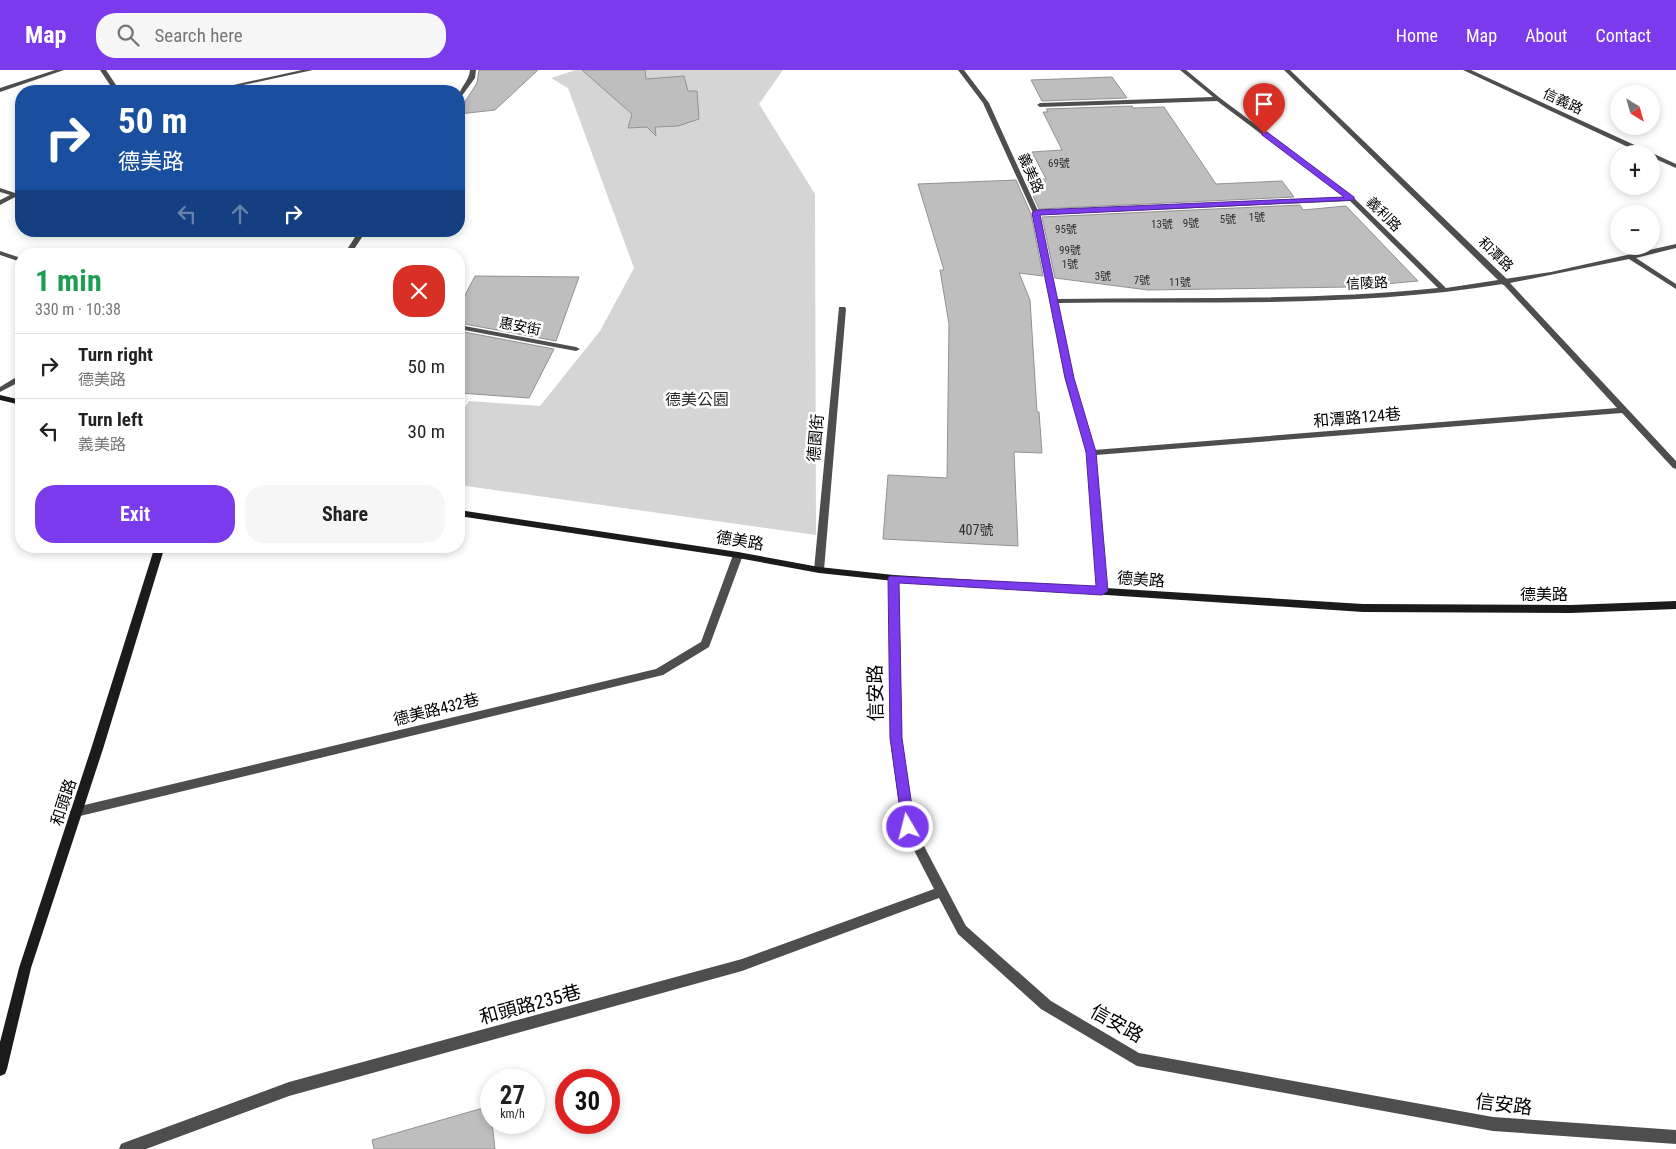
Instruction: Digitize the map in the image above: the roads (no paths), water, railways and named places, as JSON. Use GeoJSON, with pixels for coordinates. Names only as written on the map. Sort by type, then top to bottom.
{"type":"FeatureCollection","features":[{"type":"Feature","properties":{"kind":"main road"},"geometry":{"type":"LineString","coordinates":[[0,397],[15,401]]}},
{"type":"Feature","properties":{"kind":"main road","name":"德美路"},"geometry":{"type":"LineString","coordinates":[[465,514],[738,555],[819,570],[894,578],[1363,608],[1571,609],[1676,605]]}},
{"type":"Feature","properties":{"kind":"main road","name":"和頭路"},"geometry":{"type":"LineString","coordinates":[[0,1069],[25,968],[158,553]]}},
{"type":"Feature","properties":{"kind":"street"},"geometry":{"type":"LineString","coordinates":[[0,90],[61,70]]}},
{"type":"Feature","properties":{"kind":"street"},"geometry":{"type":"LineString","coordinates":[[103,70],[113,85]]}},
{"type":"Feature","properties":{"kind":"street"},"geometry":{"type":"LineString","coordinates":[[237,85],[308,70]]}},
{"type":"Feature","properties":{"kind":"street"},"geometry":{"type":"LineString","coordinates":[[465,88],[472,78],[474,70]]}},
{"type":"Feature","properties":{"kind":"street","name":"義美路"},"geometry":{"type":"LineString","coordinates":[[961,70],[986,104],[1036,213],[1069,378],[1091,452],[1102,591]]}},
{"type":"Feature","properties":{"kind":"street","name":"義利路"},"geometry":{"type":"LineString","coordinates":[[1183,70],[1218,99],[1352,199],[1444,290]]}},
{"type":"Feature","properties":{"kind":"street","name":"和潭路"},"geometry":{"type":"LineString","coordinates":[[1287,70],[1506,283],[1676,466]]}},
{"type":"Feature","properties":{"kind":"street","name":"信義路"},"geometry":{"type":"LineString","coordinates":[[1466,70],[1630,145]]}},
{"type":"Feature","properties":{"kind":"street"},"geometry":{"type":"LineString","coordinates":[[0,83],[10,86]]}},
{"type":"Feature","properties":{"kind":"street"},"geometry":{"type":"LineString","coordinates":[[1040,105],[1218,99]]}},
{"type":"Feature","properties":{"kind":"street","name":"信義路"},"geometry":{"type":"LineString","coordinates":[[1660,159],[1676,166]]}},
{"type":"Feature","properties":{"kind":"street"},"geometry":{"type":"LineString","coordinates":[[0,190],[15,193]]}},
{"type":"Feature","properties":{"kind":"street"},"geometry":{"type":"LineString","coordinates":[[0,203],[15,196]]}},
{"type":"Feature","properties":{"kind":"street"},"geometry":{"type":"LineString","coordinates":[[1036,213],[1352,199]]}},
{"type":"Feature","properties":{"kind":"street"},"geometry":{"type":"LineString","coordinates":[[351,248],[359,237]]}},
{"type":"Feature","properties":{"kind":"street","name":"信陵路"},"geometry":{"type":"LineString","coordinates":[[1054,301],[1336,298],[1444,290],[1506,283],[1676,246]]}},
{"type":"Feature","properties":{"kind":"street"},"geometry":{"type":"LineString","coordinates":[[0,253],[15,258]]}},
{"type":"Feature","properties":{"kind":"street"},"geometry":{"type":"LineString","coordinates":[[1630,257],[1676,287]]}},
{"type":"Feature","properties":{"kind":"street","name":"德園街"},"geometry":{"type":"LineString","coordinates":[[819,570],[842,309]]}},
{"type":"Feature","properties":{"kind":"street","name":"惠安街"},"geometry":{"type":"LineString","coordinates":[[465,328],[576,349]]}},
{"type":"Feature","properties":{"kind":"street"},"geometry":{"type":"LineString","coordinates":[[0,390],[15,381]]}},
{"type":"Feature","properties":{"kind":"street","name":"和潭路124巷"},"geometry":{"type":"LineString","coordinates":[[1091,452],[1624,410]]}},
{"type":"Feature","properties":{"kind":"street","name":"德美路432巷"},"geometry":{"type":"LineString","coordinates":[[76,812],[659,672],[705,644],[738,555]]}},
{"type":"Feature","properties":{"kind":"street","name":"信安路"},"geometry":{"type":"LineString","coordinates":[[894,578],[896,738],[908,827],[962,930],[1046,1005],[1137,1059],[1493,1124],[1676,1137]]}},
{"type":"Feature","properties":{"kind":"street","name":"和頭路235巷"},"geometry":{"type":"LineString","coordinates":[[126,1149],[289,1089],[742,965],[942,891]]}},
{"type":"Feature","properties":{"kind":"park label","name":"德美公園"},"geometry":{"type":"Point","coordinates":[697,399]}}]}
